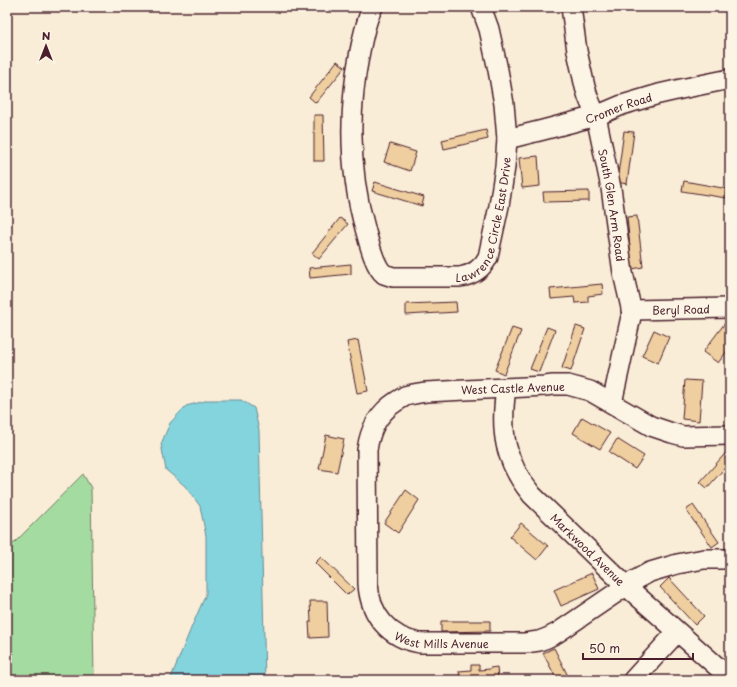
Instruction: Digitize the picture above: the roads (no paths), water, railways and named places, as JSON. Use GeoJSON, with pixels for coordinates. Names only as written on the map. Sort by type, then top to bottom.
{"type":"FeatureCollection","features":[{"type":"Feature","properties":{"kind":"street","name":"Lawrence Circle East Drive"},"geometry":{"type":"LineString","coordinates":[[373,7],[368,19],[357,65],[352,126],[357,193],[364,226],[378,267],[386,275],[393,277],[460,278],[469,276],[477,271],[488,257],[499,206],[507,139],[504,104],[498,70],[489,29],[481,7]]}},
{"type":"Feature","properties":{"kind":"street","name":"South Glen Arm Road"},"geometry":{"type":"LineString","coordinates":[[571,7],[578,59],[588,97],[596,116],[611,188],[624,273],[632,312],[612,403]]}},
{"type":"Feature","properties":{"kind":"street","name":"Cromer Road"},"geometry":{"type":"LineString","coordinates":[[507,139],[596,116],[622,105],[659,94],[730,79]]}},
{"type":"Feature","properties":{"kind":"street","name":"Beryl Road"},"geometry":{"type":"LineString","coordinates":[[631,310],[730,308]]}},
{"type":"Feature","properties":{"kind":"street","name":"West Castle Avenue"},"geometry":{"type":"LineString","coordinates":[[406,396],[426,392],[568,385],[590,391],[651,426],[672,434],[683,436],[730,435]]}},
{"type":"Feature","properties":{"kind":"street","name":"Markwood Avenue"},"geometry":{"type":"LineString","coordinates":[[506,388],[503,406],[505,440],[513,466],[532,495],[626,586],[730,678]]}},
{"type":"Feature","properties":{"kind":"street","name":"West Mills Avenue"},"geometry":{"type":"LineString","coordinates":[[406,396],[392,404],[378,418],[372,429],[367,450],[370,599],[375,612],[383,624],[406,640],[420,643],[535,642],[557,633],[632,582],[650,572],[677,564],[704,559],[730,559]]}},
{"type":"Feature","properties":{"kind":"street"},"geometry":{"type":"LineString","coordinates":[[633,680],[677,632]]}},
{"type":"Feature","properties":{"kind":"water"},"geometry":{"type":"Polygon","coordinates":[[[209,400],[241,400],[254,408],[259,430],[265,680],[170,680],[206,594],[206,536],[200,506],[185,486],[166,470],[161,444],[170,423],[186,406],[209,400]]]}}]}
